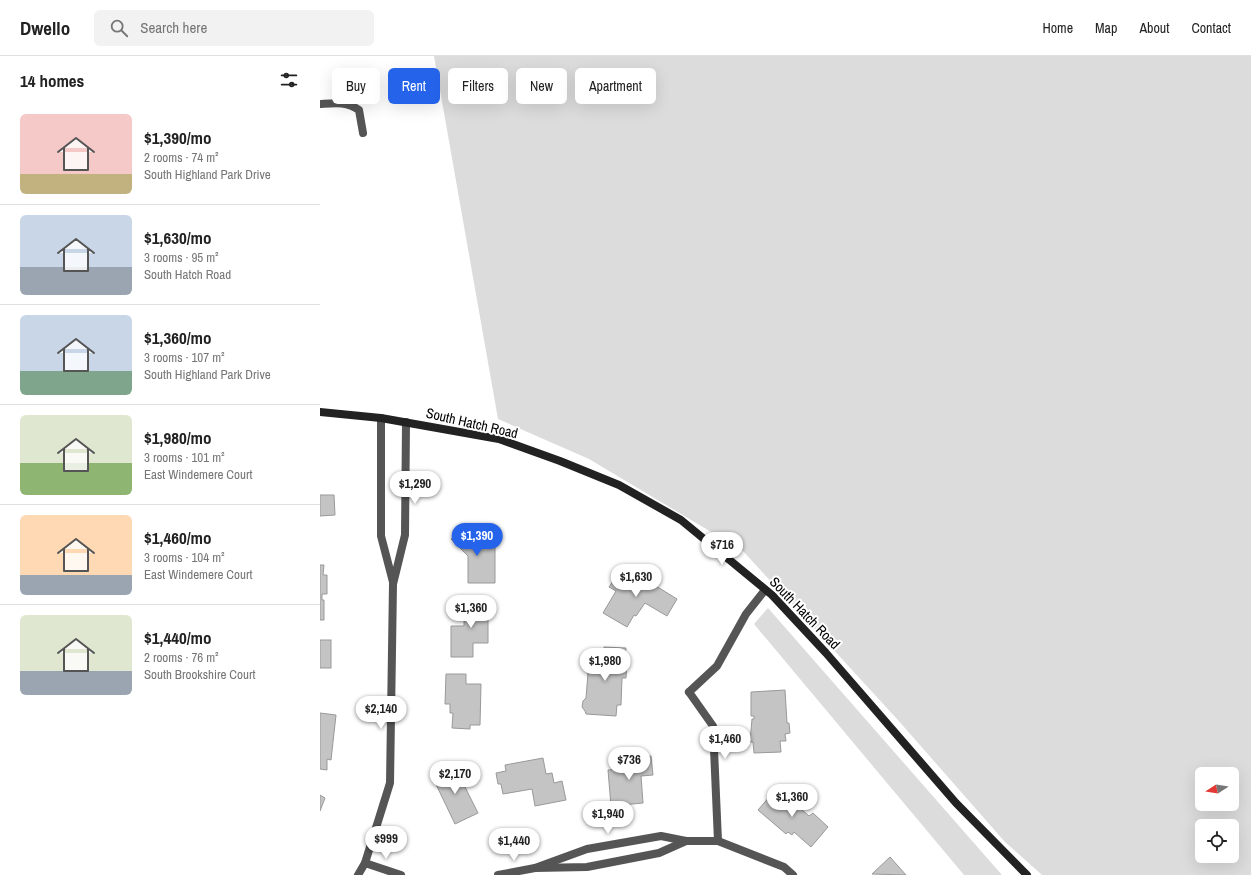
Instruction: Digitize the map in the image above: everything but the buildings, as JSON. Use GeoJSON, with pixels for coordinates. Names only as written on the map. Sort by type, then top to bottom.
{"type":"FeatureCollection","features":[{"type":"Feature","properties":{"kind":"main road","name":"South Hatch Road"},"geometry":{"type":"LineString","coordinates":[[320,412],[381,418],[499,439],[560,461],[619,485],[681,520],[765,590],[826,653],[956,803],[1027,875]]}},
{"type":"Feature","properties":{"kind":"street"},"geometry":{"type":"LineString","coordinates":[[320,104],[340,102],[353,105],[359,110],[363,133]]}},
{"type":"Feature","properties":{"kind":"street"},"geometry":{"type":"LineString","coordinates":[[381,418],[381,536],[393,584]]}},
{"type":"Feature","properties":{"kind":"street"},"geometry":{"type":"LineString","coordinates":[[358,875],[365,864],[390,783],[393,584],[405,535],[406,422]]}},
{"type":"Feature","properties":{"kind":"street"},"geometry":{"type":"LineString","coordinates":[[718,841],[713,726],[689,692],[717,666],[746,614],[765,590]]}},
{"type":"Feature","properties":{"kind":"street"},"geometry":{"type":"LineString","coordinates":[[535,868],[587,849],[661,836],[686,841],[718,841],[784,868],[793,875]]}},
{"type":"Feature","properties":{"kind":"street"},"geometry":{"type":"LineString","coordinates":[[498,875],[535,868],[594,865],[659,853],[686,841]]}},
{"type":"Feature","properties":{"kind":"street"},"geometry":{"type":"LineString","coordinates":[[365,864],[401,875]]}},
{"type":"Feature","properties":{"kind":"shaded area"},"geometry":{"type":"Polygon","coordinates":[[[434,56],[1251,56],[1251,875],[1042,875],[1005,842],[897,719],[743,551],[589,459],[498,419],[440,90],[440,68],[436,68],[434,56]]]}},
{"type":"Feature","properties":{"kind":"shaded area"},"geometry":{"type":"Polygon","coordinates":[[[768,608],[1002,875],[964,875],[754,624],[768,608]]]}}]}
